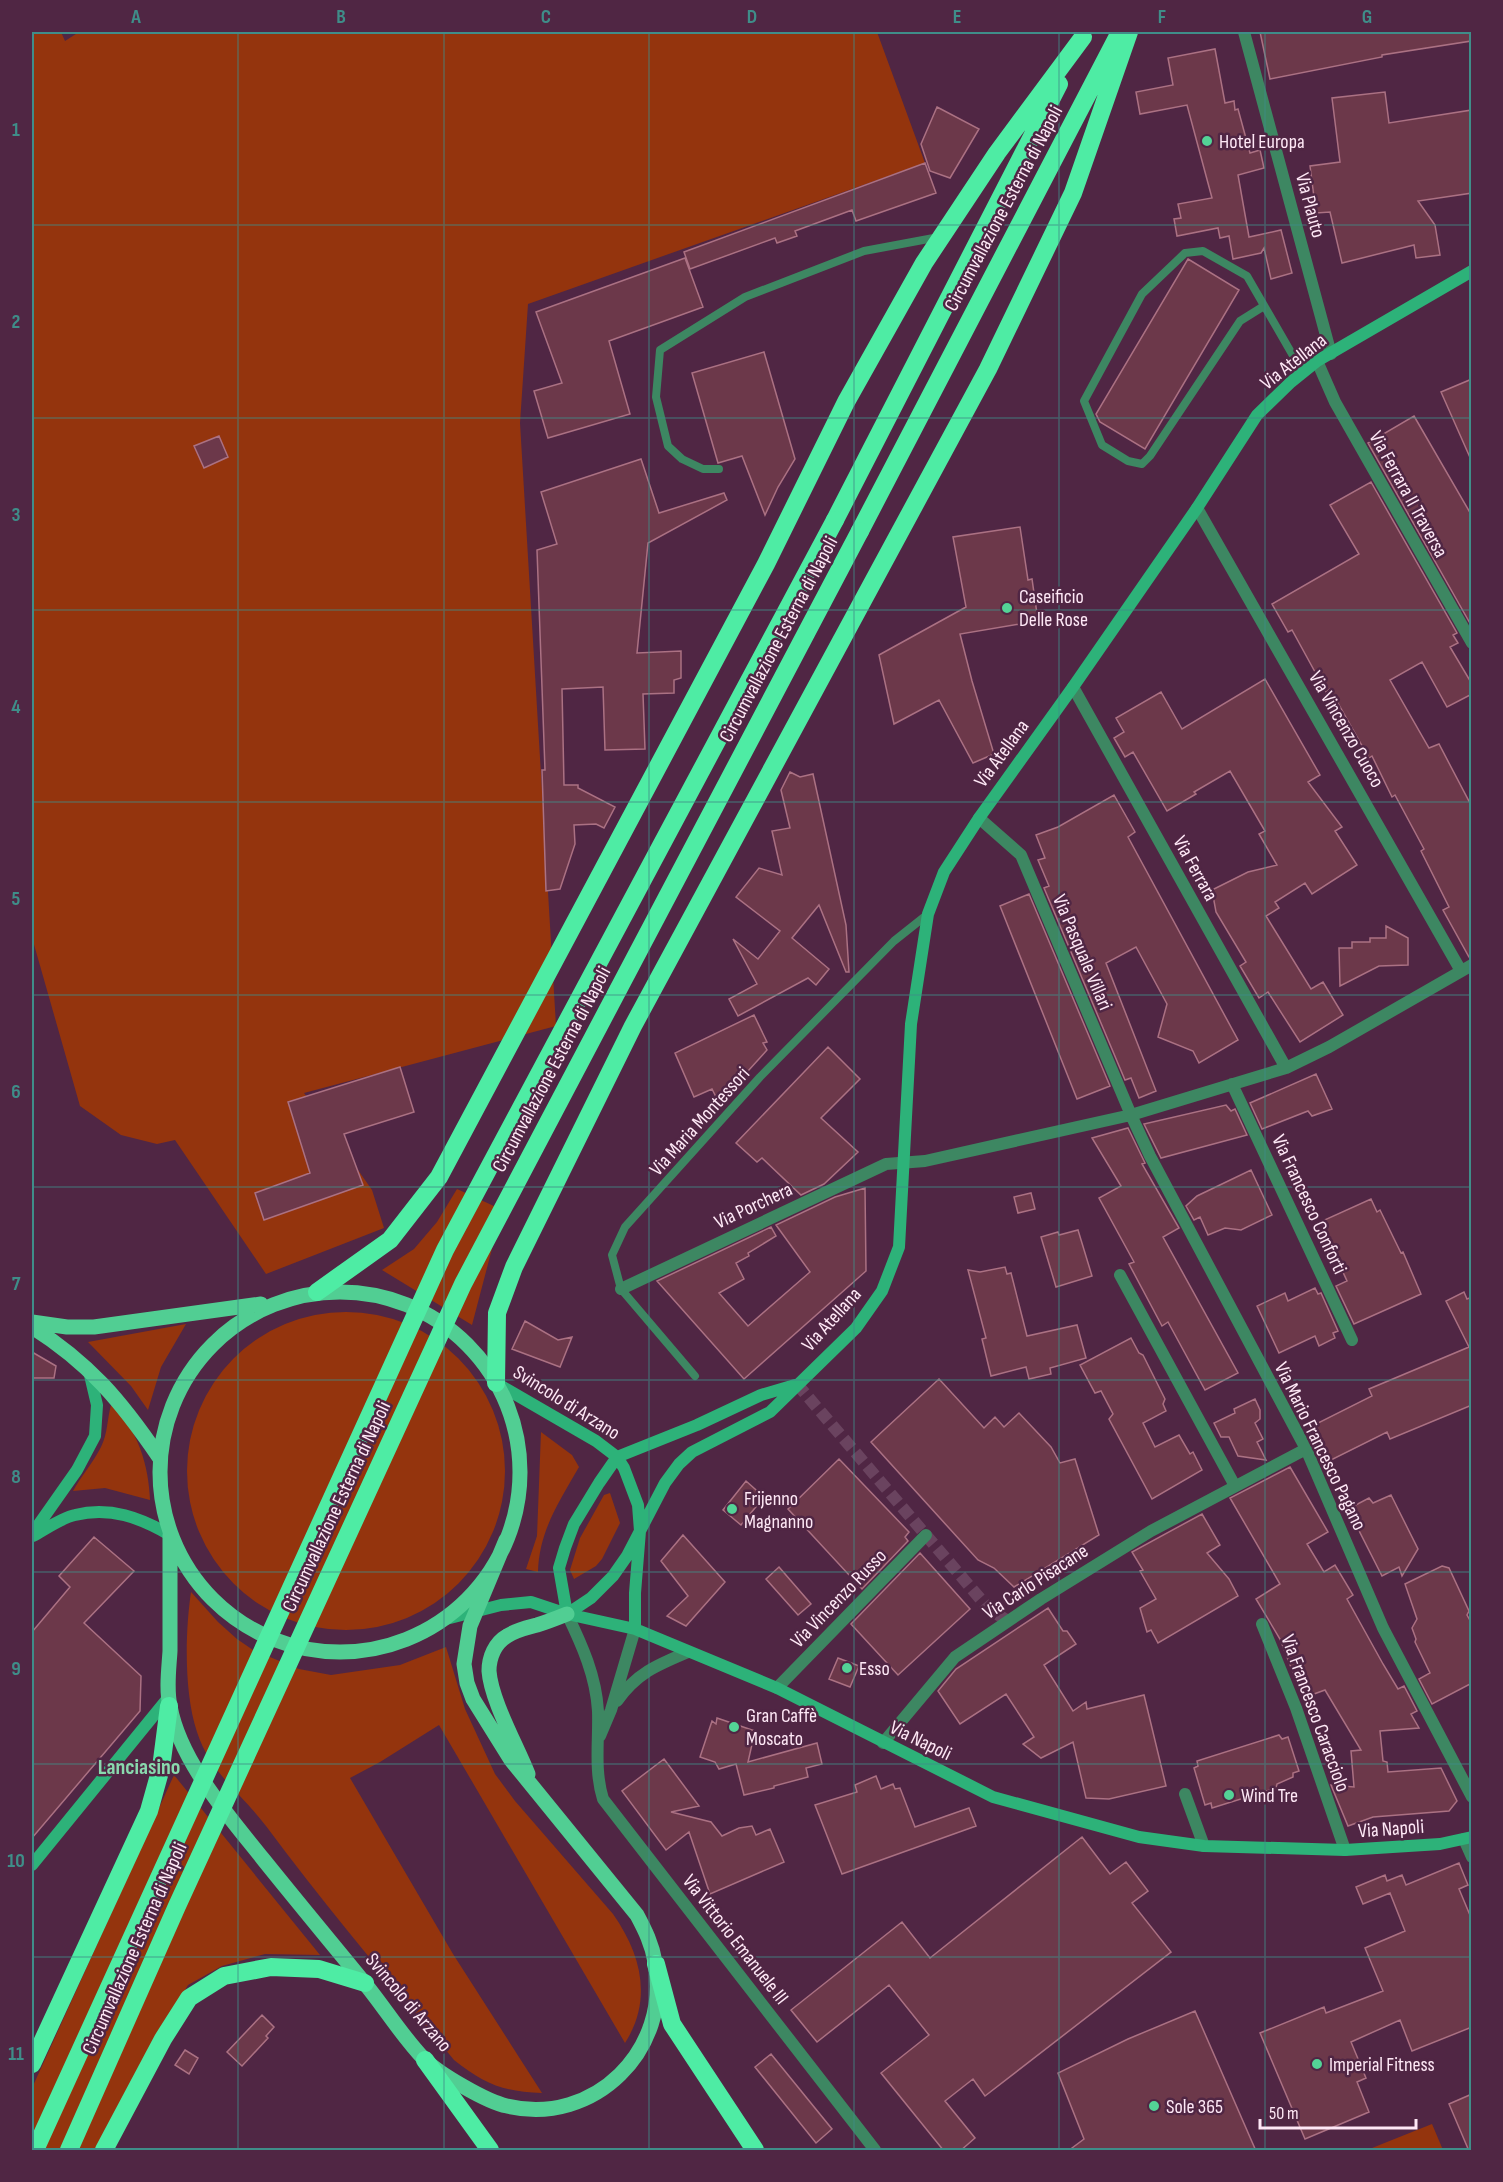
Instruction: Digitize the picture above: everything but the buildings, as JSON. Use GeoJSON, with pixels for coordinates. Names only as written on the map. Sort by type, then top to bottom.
{"type":"FeatureCollection","features":[{"type":"Feature","properties":{"kind":"highway","name":"Circumvallazione Esterna di Napoli"},"geometry":{"type":"LineString","coordinates":[[69,2151],[177,1906],[463,1284],[1120,32]]}},
{"type":"Feature","properties":{"kind":"highway"},"geometry":{"type":"LineString","coordinates":[[496,1383],[497,1313],[514,1267],[633,1026],[988,369],[1073,193],[1129,32]]}},
{"type":"Feature","properties":{"kind":"highway","name":"Circumvallazione Esterna di Napoli"},"geometry":{"type":"LineString","coordinates":[[35,2151],[446,1250],[835,520],[1085,34]]}},
{"type":"Feature","properties":{"kind":"highway"},"geometry":{"type":"LineString","coordinates":[[317,1292],[390,1240],[439,1177],[760,575],[846,402],[942,236],[997,153],[1085,34]]}},
{"type":"Feature","properties":{"kind":"highway"},"geometry":{"type":"LineString","coordinates":[[32,2064],[149,1811],[161,1768],[169,1701]]}},
{"type":"Feature","properties":{"kind":"highway"},"geometry":{"type":"LineString","coordinates":[[656,1964],[672,2024],[755,2151]]}},
{"type":"Feature","properties":{"kind":"highway"},"geometry":{"type":"LineString","coordinates":[[104,2151],[163,2039],[189,1998],[224,1976],[271,1967],[319,1969],[365,1983]]}},
{"type":"Feature","properties":{"kind":"highway"},"geometry":{"type":"LineString","coordinates":[[425,2060],[490,2151]]}},
{"type":"Feature","properties":{"kind":"main road","name":"Via Atellana"},"geometry":{"type":"LineString","coordinates":[[567,1614],[591,1598],[613,1576],[665,1484],[679,1464],[692,1452],[770,1412],[855,1328],[882,1291],[899,1247],[910,1024],[928,914],[944,872],[979,818],[1197,508],[1257,415],[1317,361],[1472,271]]}},
{"type":"Feature","properties":{"kind":"main road"},"geometry":{"type":"LineString","coordinates":[[32,1322],[94,1327],[279,1302],[317,1292],[360,1292],[401,1302],[438,1320],[471,1348],[496,1383],[512,1420],[519,1460],[517,1501],[506,1540],[482,1584],[446,1619]]}},
{"type":"Feature","properties":{"kind":"main road"},"geometry":{"type":"LineString","coordinates":[[279,1302],[244,1318],[216,1339],[187,1373],[168,1413],[159,1457],[170,1535],[188,1570],[213,1600],[243,1624],[278,1641],[316,1651],[355,1652],[393,1644],[409,1639],[446,1619],[501,1605],[531,1602],[567,1614]]}},
{"type":"Feature","properties":{"kind":"main road"},"geometry":{"type":"LineString","coordinates":[[32,1327],[60,1345],[89,1370],[132,1416],[159,1457]]}},
{"type":"Feature","properties":{"kind":"main road"},"geometry":{"type":"LineString","coordinates":[[32,1535],[77,1470],[95,1436],[97,1405],[89,1370]]}},
{"type":"Feature","properties":{"kind":"main road","name":"Svincolo di Arzano"},"geometry":{"type":"LineString","coordinates":[[496,1383],[580,1431],[617,1457]]}},
{"type":"Feature","properties":{"kind":"main road","name":"Via Atellana"},"geometry":{"type":"LineString","coordinates":[[635,1629],[635,1593],[640,1531],[638,1505],[632,1486],[617,1457],[697,1425],[761,1395],[796,1384]]}},
{"type":"Feature","properties":{"kind":"main road"},"geometry":{"type":"LineString","coordinates":[[567,1614],[559,1568],[565,1548],[574,1524],[617,1457]]}},
{"type":"Feature","properties":{"kind":"main road"},"geometry":{"type":"LineString","coordinates":[[32,1535],[73,1515],[99,1511],[146,1521],[170,1535]]}},
{"type":"Feature","properties":{"kind":"main road","name":"Svincolo di Arzano"},"geometry":{"type":"LineString","coordinates":[[170,1535],[169,1701],[183,1746],[202,1778],[250,1842],[425,2060],[471,2092],[505,2106],[536,2110],[560,2108],[588,2098],[607,2087],[626,2069],[645,2042],[652,2022],[657,1999],[656,1964],[650,1939],[637,1915],[511,1760],[473,1699],[467,1683],[464,1664],[470,1626],[506,1540]]}},
{"type":"Feature","properties":{"kind":"main road"},"geometry":{"type":"LineString","coordinates":[[535,1791],[493,1688],[489,1671],[491,1658],[496,1645],[505,1636],[567,1614]]}},
{"type":"Feature","properties":{"kind":"main road","name":"Via Napoli"},"geometry":{"type":"LineString","coordinates":[[567,1614],[635,1629],[777,1688],[993,1797],[1139,1837],[1204,1846],[1345,1850],[1440,1844],[1468,1838]]}},
{"type":"Feature","properties":{"kind":"main road"},"geometry":{"type":"LineString","coordinates":[[32,1865],[169,1701]]}},
{"type":"Feature","properties":{"kind":"street","name":"Via Plauto"},"geometry":{"type":"LineString","coordinates":[[1244,32],[1331,354]]}},
{"type":"Feature","properties":{"kind":"street","name":"Via Ferrara II Traversa"},"geometry":{"type":"LineString","coordinates":[[1317,361],[1335,402],[1472,643]]}},
{"type":"Feature","properties":{"kind":"street","name":"Via Vincenzo Cuoco"},"geometry":{"type":"LineString","coordinates":[[1197,508],[1466,968]]}},
{"type":"Feature","properties":{"kind":"street","name":"Via Ferrara"},"geometry":{"type":"LineString","coordinates":[[1073,687],[1286,1068]]}},
{"type":"Feature","properties":{"kind":"street","name":"Via Pasquale Villari"},"geometry":{"type":"LineString","coordinates":[[979,818],[1021,855],[1131,1115]]}},
{"type":"Feature","properties":{"kind":"street"},"geometry":{"type":"LineString","coordinates":[[903,1164],[926,1161],[1131,1115],[1286,1068],[1329,1047],[1466,968]]}},
{"type":"Feature","properties":{"kind":"street","name":"Via Francesco Conforti"},"geometry":{"type":"LineString","coordinates":[[1232,1084],[1352,1340]]}},
{"type":"Feature","properties":{"kind":"street","name":"Via Mario Francesco Pagano"},"geometry":{"type":"LineString","coordinates":[[1131,1115],[1155,1166],[1306,1449],[1383,1628],[1472,1797]]}},
{"type":"Feature","properties":{"kind":"street","name":"Via Porchera"},"geometry":{"type":"LineString","coordinates":[[621,1289],[886,1164],[903,1164]]}},
{"type":"Feature","properties":{"kind":"street"},"geometry":{"type":"LineString","coordinates":[[1120,1275],[1235,1486]]}},
{"type":"Feature","properties":{"kind":"street","name":"Via Carlo Pisacane"},"geometry":{"type":"LineString","coordinates":[[883,1743],[955,1657],[1041,1599],[1151,1531],[1306,1449]]}},
{"type":"Feature","properties":{"kind":"street","name":"Via Vincenzo Russo"},"geometry":{"type":"LineString","coordinates":[[777,1688],[927,1535]]}},
{"type":"Feature","properties":{"kind":"street","name":"Via Vittorio Emanuele III"},"geometry":{"type":"LineString","coordinates":[[567,1614],[582,1644],[591,1671],[598,1709],[598,1783],[603,1799],[875,2151]]}},
{"type":"Feature","properties":{"kind":"street","name":"Via Francesco Caracciolo"},"geometry":{"type":"LineString","coordinates":[[1262,1624],[1296,1708],[1345,1850]]}},
{"type":"Feature","properties":{"kind":"street","name":"Via Vittorio Emanuele III"},"geometry":{"type":"LineString","coordinates":[[598,1740],[611,1710],[635,1629]]}},
{"type":"Feature","properties":{"kind":"street"},"geometry":{"type":"LineString","coordinates":[[611,1710],[629,1684],[661,1663],[688,1652]]}},
{"type":"Feature","properties":{"kind":"street"},"geometry":{"type":"LineString","coordinates":[[1185,1794],[1204,1846]]}},
{"type":"Feature","properties":{"kind":"street"},"geometry":{"type":"LineString","coordinates":[[1468,1838],[1472,1857]]}},
{"type":"Feature","properties":{"kind":"lane"},"geometry":{"type":"LineString","coordinates":[[719,470],[703,469],[682,459],[669,447],[656,397],[660,350],[745,297],[864,251],[942,236]]}},
{"type":"Feature","properties":{"kind":"lane"},"geometry":{"type":"LineString","coordinates":[[1264,306],[1239,321],[1142,464],[1128,461],[1102,445],[1084,401],[1143,294],[1185,253],[1203,251],[1247,276],[1303,373]]}},
{"type":"Feature","properties":{"kind":"lane","name":"Via Maria Montessori"},"geometry":{"type":"LineString","coordinates":[[695,1376],[621,1289],[612,1255],[625,1227],[760,1077],[894,941],[928,914]]}},
{"type":"Feature","properties":{"kind":"shaded area"},"geometry":{"type":"Polygon","coordinates":[[[32,32],[61,32],[65,41],[79,32],[877,32],[925,163],[528,304],[520,423],[556,1026],[304,1093],[372,1190],[384,1228],[266,1274],[175,1140],[157,1144],[121,1135],[80,1106],[32,940],[32,32]]]}},
{"type":"Feature","properties":{"kind":"shaded area"},"geometry":{"type":"Polygon","coordinates":[[[457,1189],[509,1213],[493,1245],[472,1325],[382,1270],[414,1249],[437,1222],[457,1189]]]}},
{"type":"Feature","properties":{"kind":"shaded area"},"geometry":{"type":"Polygon","coordinates":[[[346,1312],[377,1315],[407,1324],[434,1339],[459,1358],[478,1383],[493,1410],[502,1440],[505,1471],[502,1502],[493,1532],[478,1559],[459,1584],[434,1603],[407,1618],[377,1627],[346,1630],[315,1627],[285,1618],[258,1603],[233,1584],[214,1559],[199,1532],[190,1502],[187,1471],[190,1440],[199,1410],[214,1383],[233,1358],[258,1339],[285,1324],[315,1315],[346,1312]]]}},
{"type":"Feature","properties":{"kind":"shaded area"},"geometry":{"type":"Polygon","coordinates":[[[186,1324],[161,1367],[148,1410],[131,1386],[88,1342],[186,1324]]]}},
{"type":"Feature","properties":{"kind":"shaded area"},"geometry":{"type":"Polygon","coordinates":[[[111,1405],[135,1436],[147,1474],[150,1500],[105,1488],[73,1491],[101,1447],[111,1405]]]}},
{"type":"Feature","properties":{"kind":"shaded area"},"geometry":{"type":"Polygon","coordinates":[[[541,1432],[572,1455],[579,1467],[551,1517],[542,1543],[538,1572],[526,1569],[537,1536],[541,1432]]]}},
{"type":"Feature","properties":{"kind":"shaded area"},"geometry":{"type":"Polygon","coordinates":[[[610,1493],[620,1523],[602,1559],[596,1566],[574,1579],[570,1570],[580,1538],[604,1495],[610,1493]]]}},
{"type":"Feature","properties":{"kind":"shaded area"},"geometry":{"type":"Polygon","coordinates":[[[191,1592],[237,1639],[253,1650],[299,1669],[331,1675],[400,1665],[446,1647],[465,1709],[495,1774],[515,1801],[613,1914],[631,1945],[640,1977],[641,1993],[634,2026],[625,2043],[439,1725],[350,1778],[453,1954],[542,2093],[516,2091],[495,2085],[475,2075],[454,2060],[335,1915],[257,1814],[227,1782],[210,1759],[197,1732],[190,1699],[187,1644],[191,1592]]]}},
{"type":"Feature","properties":{"kind":"shaded area"},"geometry":{"type":"Polygon","coordinates":[[[174,1775],[320,1955],[265,1954],[222,1966],[188,1985],[95,2150],[32,2150],[32,2088],[174,1775]]]}},
{"type":"Feature","properties":{"kind":"shaded area"},"geometry":{"type":"Polygon","coordinates":[[[1432,2124],[1443,2150],[1367,2150],[1432,2124]]]}},
{"type":"Feature","properties":{"kind":"tunnel"},"geometry":{"type":"LineString","coordinates":[[797,1384],[989,1609],[1008,1621]]}},
{"type":"Feature","properties":{"kind":"place","name":"Hotel Europa"},"geometry":{"type":"Point","coordinates":[1207,141]}},
{"type":"Feature","properties":{"kind":"place","name":"Caseificio Delle Rose"},"geometry":{"type":"Point","coordinates":[1007,608]}},
{"type":"Feature","properties":{"kind":"place","name":"Frijenno Magnanno"},"geometry":{"type":"Point","coordinates":[732,1509]}},
{"type":"Feature","properties":{"kind":"place","name":"Esso"},"geometry":{"type":"Point","coordinates":[847,1668]}},
{"type":"Feature","properties":{"kind":"place","name":"Gran Caffè Moscato"},"geometry":{"type":"Point","coordinates":[734,1727]}},
{"type":"Feature","properties":{"kind":"place","name":"Wind Tre"},"geometry":{"type":"Point","coordinates":[1229,1795]}},
{"type":"Feature","properties":{"kind":"place","name":"Imperial Fitness"},"geometry":{"type":"Point","coordinates":[1317,2064]}},
{"type":"Feature","properties":{"kind":"place","name":"Sole 365"},"geometry":{"type":"Point","coordinates":[1154,2106]}},
{"type":"Feature","properties":{"kind":"district","name":"Lanciasino"},"geometry":{"type":"Point","coordinates":[139,1766]}}]}
